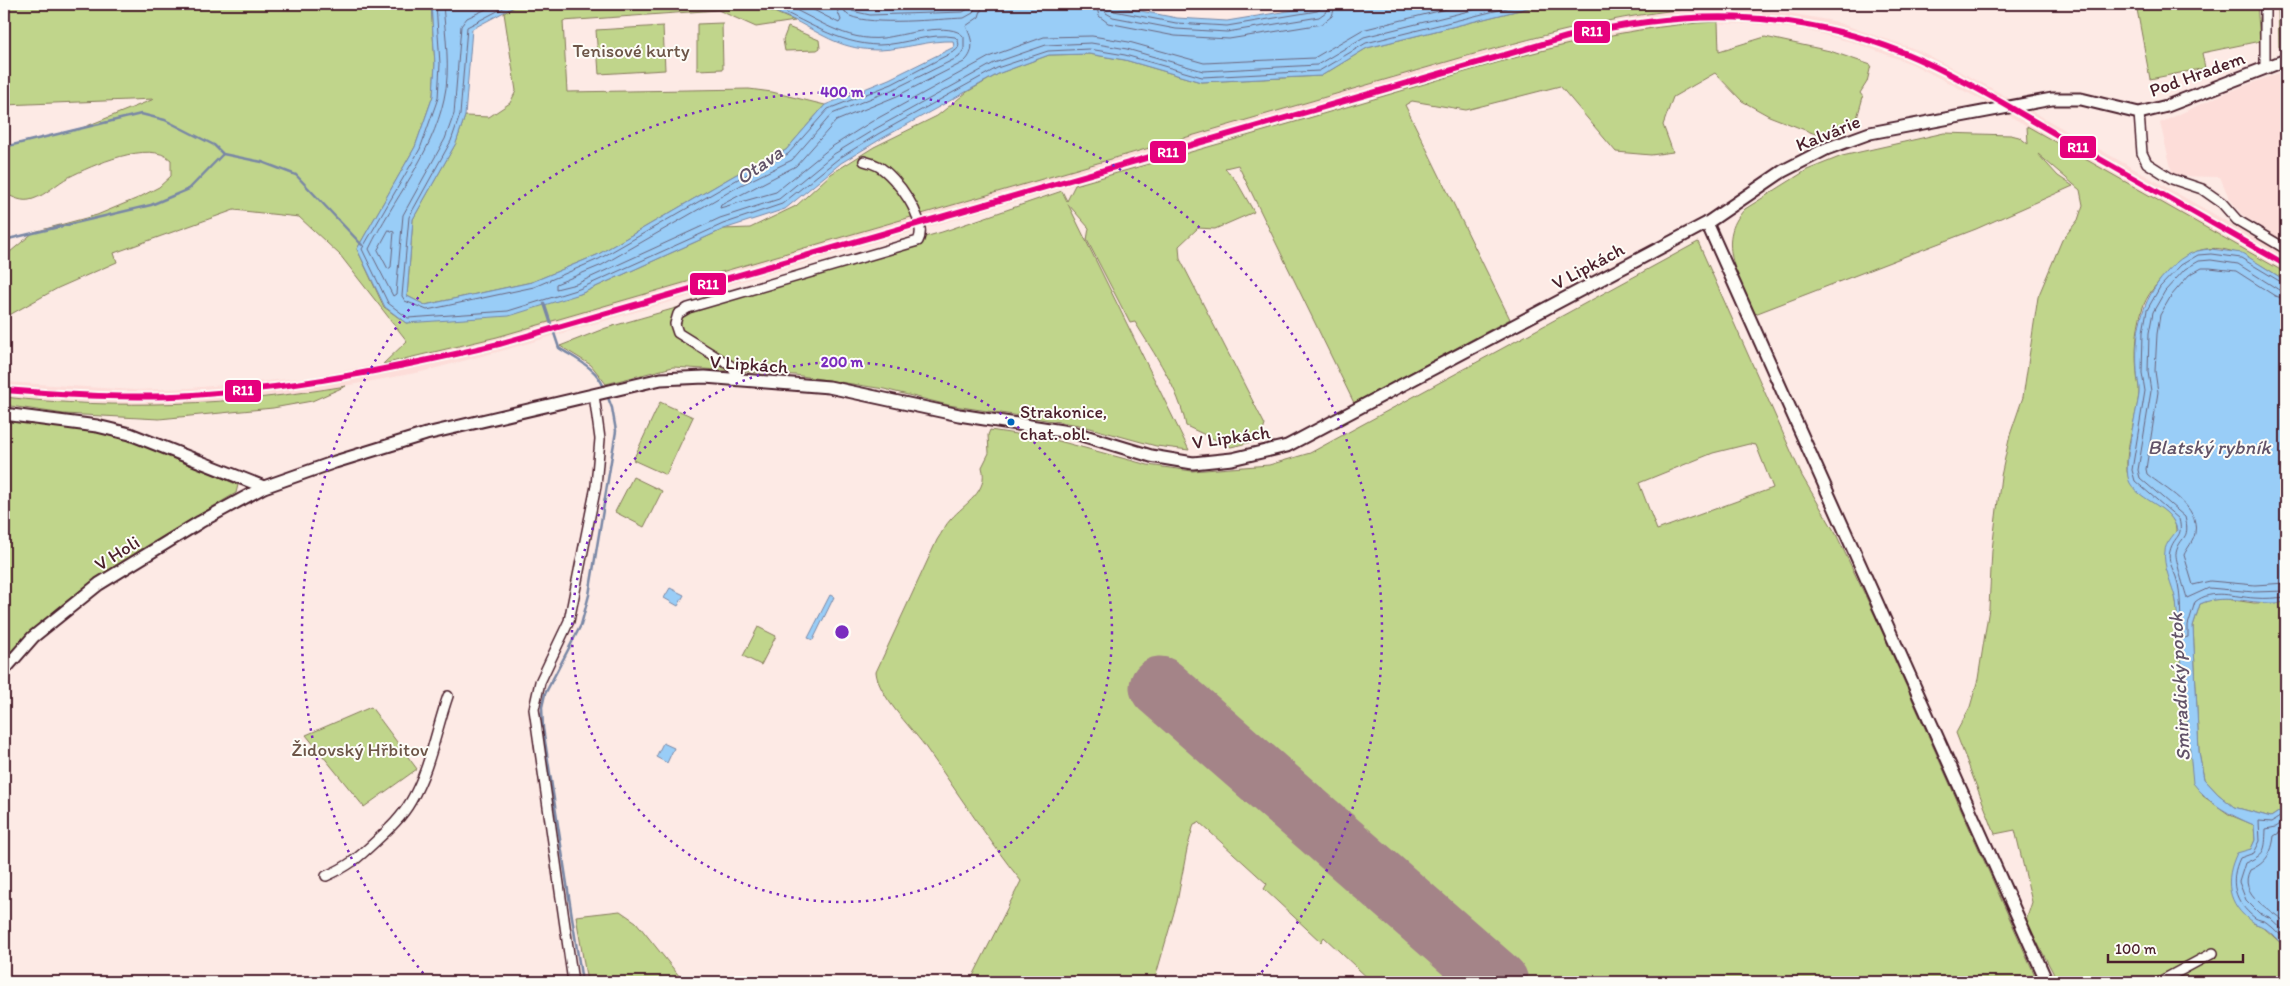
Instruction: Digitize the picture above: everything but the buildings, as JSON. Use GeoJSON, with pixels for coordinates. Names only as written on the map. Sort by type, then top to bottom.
{"type":"FeatureCollection","features":[{"type":"Feature","properties":{"kind":"street","name":"Pod Hradem"},"geometry":{"type":"LineString","coordinates":[[2265,4],[2265,68]]}},
{"type":"Feature","properties":{"kind":"street","name":"Pod Hradem"},"geometry":{"type":"LineString","coordinates":[[1978,113],[2052,99],[2081,99],[2139,113],[2167,106],[2286,60]]}},
{"type":"Feature","properties":{"kind":"street","name":"Kalvárie"},"geometry":{"type":"LineString","coordinates":[[1707,223],[1783,171],[1826,149],[1870,133],[1978,113]]}},
{"type":"Feature","properties":{"kind":"street"},"geometry":{"type":"LineString","coordinates":[[2139,113],[2142,153],[2147,163],[2172,179],[2202,189],[2222,203],[2237,220],[2286,249]]}},
{"type":"Feature","properties":{"kind":"street"},"geometry":{"type":"LineString","coordinates":[[740,380],[731,366],[678,333],[676,324],[678,314],[688,308],[918,241],[921,231],[914,205],[880,167],[864,161]]}},
{"type":"Feature","properties":{"kind":"street"},"geometry":{"type":"LineString","coordinates":[[1707,223],[2047,982]]}},
{"type":"Feature","properties":{"kind":"street","name":"V Lipkách"},"geometry":{"type":"LineString","coordinates":[[264,487],[426,434],[661,379],[704,378],[829,387],[959,415],[1075,433],[1160,458],[1193,463],[1232,459],[1287,446],[1707,223]]}},
{"type":"Feature","properties":{"kind":"street"},"geometry":{"type":"LineString","coordinates":[[573,982],[534,709],[540,682],[569,621],[596,486],[600,439],[594,395]]}},
{"type":"Feature","properties":{"kind":"street"},"geometry":{"type":"LineString","coordinates":[[4,414],[104,428],[130,434],[264,487]]}},
{"type":"Feature","properties":{"kind":"street","name":"V Holi"},"geometry":{"type":"LineString","coordinates":[[4,670],[33,637],[99,584],[200,522],[264,487]]}},
{"type":"Feature","properties":{"kind":"street"},"geometry":{"type":"LineString","coordinates":[[326,876],[348,867],[407,808],[423,774],[448,696]]}},
{"type":"Feature","properties":{"kind":"street"},"geometry":{"type":"LineString","coordinates":[[2160,982],[2213,953]]}},
{"type":"Feature","properties":{"kind":"shaded area"},"geometry":{"type":"Polygon","coordinates":[[[1718,7],[1778,11],[1833,21],[1918,50],[1984,84],[2286,255],[2286,273],[1976,97],[1912,64],[1855,43],[1805,30],[1752,24],[1686,23],[1614,35],[1471,70],[501,351],[421,372],[312,392],[191,403],[135,405],[4,397],[4,382],[135,390],[190,388],[310,377],[418,357],[497,337],[1467,56],[1654,12],[1718,7]]]}},
{"type":"Feature","properties":{"kind":"shaded area"},"geometry":{"type":"Polygon","coordinates":[[[2286,70],[2286,244],[2242,215],[2229,198],[2220,177],[2173,176],[2160,123],[2223,94],[2286,70]]]}},
{"type":"Feature","properties":{"kind":"green space"},"geometry":{"type":"Polygon","coordinates":[[[4,4],[431,4],[435,64],[433,96],[415,147],[357,249],[384,307],[406,323],[580,294],[724,229],[750,228],[796,206],[831,174],[874,147],[937,116],[967,92],[1000,73],[1049,55],[1089,54],[1125,60],[1201,82],[1321,76],[1367,48],[1544,4],[1721,4],[1718,7],[1654,13],[1591,24],[1467,56],[497,337],[383,364],[407,341],[340,255],[299,217],[234,210],[114,253],[117,262],[58,288],[4,318],[4,257],[34,232],[97,215],[159,187],[171,176],[171,160],[161,154],[149,152],[135,153],[105,161],[79,172],[33,199],[21,200],[4,193],[4,147],[82,128],[154,99],[4,105],[4,4]]]}},
{"type":"Feature","properties":{"kind":"green space"},"geometry":{"type":"Polygon","coordinates":[[[519,4],[755,4],[795,21],[756,27],[718,10],[563,21],[567,92],[749,89],[772,92],[825,105],[786,150],[735,175],[597,255],[532,282],[425,305],[407,296],[413,219],[456,143],[465,116],[489,117],[510,103],[516,91],[504,13],[519,4]]]}},
{"type":"Feature","properties":{"kind":"green space"},"geometry":{"type":"Polygon","coordinates":[[[2136,4],[2257,4],[2260,41],[2202,53],[2205,68],[2150,79],[2136,4]]]}},
{"type":"Feature","properties":{"kind":"green space"},"geometry":{"type":"Polygon","coordinates":[[[2278,4],[2286,4],[2286,45],[2279,47],[2278,4]]]}},
{"type":"Feature","properties":{"kind":"green space"},"geometry":{"type":"Polygon","coordinates":[[[1718,22],[1719,51],[1765,37],[1830,51],[1871,65],[1867,82],[1860,93],[1863,97],[1857,118],[1823,137],[1769,116],[1742,101],[1715,73],[1673,97],[1663,125],[1673,152],[1651,155],[1616,152],[1560,86],[1466,110],[1412,101],[1405,105],[1510,319],[1354,403],[1238,165],[1225,168],[1237,182],[1254,212],[1215,229],[1198,228],[1179,246],[1180,259],[1265,425],[1260,440],[1231,447],[1186,426],[1183,412],[1172,385],[1135,322],[1130,323],[1087,240],[1089,228],[1068,204],[1189,450],[1156,446],[1079,425],[948,405],[884,389],[795,375],[673,367],[606,384],[591,365],[560,346],[606,328],[942,232],[1062,191],[1067,201],[1075,185],[1478,68],[1558,47],[1638,30],[1718,22]]]}},
{"type":"Feature","properties":{"kind":"green space"},"geometry":{"type":"Polygon","coordinates":[[[722,23],[723,69],[697,70],[697,24],[722,23]]]}},
{"type":"Feature","properties":{"kind":"green space","name":"Tenisové kurty"},"geometry":{"type":"Polygon","coordinates":[[[663,26],[665,70],[599,74],[596,30],[663,26]]]}},
{"type":"Feature","properties":{"kind":"green space"},"geometry":{"type":"Polygon","coordinates":[[[788,27],[819,40],[820,48],[817,50],[785,51],[783,40],[788,27]]]}},
{"type":"Feature","properties":{"kind":"green space"},"geometry":{"type":"Polygon","coordinates":[[[2027,126],[2286,273],[2286,281],[2241,255],[2212,248],[2197,251],[2182,259],[2159,281],[2146,300],[2138,325],[2136,359],[2139,391],[2129,442],[2127,471],[2130,480],[2136,488],[2174,521],[2176,529],[2175,539],[2166,569],[2177,604],[2184,683],[2203,796],[2230,815],[2254,825],[2255,840],[2251,849],[2253,923],[2262,926],[2286,948],[2286,982],[2058,982],[2026,921],[2032,902],[2015,830],[1995,834],[1956,733],[1970,707],[1978,679],[1989,608],[1992,550],[2001,476],[2010,435],[2023,397],[2038,297],[2062,240],[2078,220],[2083,205],[2080,190],[2038,154],[2058,176],[2073,186],[1976,229],[1755,314],[1733,261],[1731,234],[1736,221],[1745,209],[1807,170],[1842,156],[1944,133],[2011,135],[2019,137],[2028,144],[2027,126]]]}},
{"type":"Feature","properties":{"kind":"green space"},"geometry":{"type":"Polygon","coordinates":[[[1698,242],[1802,476],[1836,534],[1875,616],[2038,982],[1372,982],[1324,937],[1321,942],[1264,889],[1267,884],[1199,822],[1194,824],[1187,849],[1177,902],[1154,982],[970,982],[1021,881],[924,745],[888,700],[878,681],[876,672],[937,540],[949,521],[979,490],[983,476],[982,467],[989,453],[988,435],[990,430],[1055,440],[1148,465],[1192,471],[1269,465],[1310,453],[1698,242]],[[1749,444],[1713,453],[1639,483],[1657,530],[1773,488],[1756,445],[1749,444]]]}},
{"type":"Feature","properties":{"kind":"green space"},"geometry":{"type":"Polygon","coordinates":[[[346,386],[312,401],[273,408],[159,419],[64,414],[4,405],[4,397],[90,403],[175,404],[261,398],[346,386]]]}},
{"type":"Feature","properties":{"kind":"green space"},"geometry":{"type":"Polygon","coordinates":[[[660,402],[693,417],[666,475],[633,460],[660,402]]]}},
{"type":"Feature","properties":{"kind":"green space"},"geometry":{"type":"Polygon","coordinates":[[[4,421],[121,434],[238,485],[236,493],[113,567],[56,610],[29,633],[4,659],[4,421]]]}},
{"type":"Feature","properties":{"kind":"green space"},"geometry":{"type":"Polygon","coordinates":[[[633,477],[662,491],[644,527],[615,512],[633,477]]]}},
{"type":"Feature","properties":{"kind":"green space"},"geometry":{"type":"Polygon","coordinates":[[[2226,599],[2254,603],[2286,602],[2286,807],[2271,817],[2234,807],[2204,779],[2199,752],[2193,626],[2200,604],[2210,600],[2226,599]]]}},
{"type":"Feature","properties":{"kind":"green space"},"geometry":{"type":"Polygon","coordinates":[[[758,627],[776,636],[761,665],[743,656],[758,627]]]}},
{"type":"Feature","properties":{"kind":"green space","name":"Židovský Hřbitov"},"geometry":{"type":"Polygon","coordinates":[[[371,707],[417,769],[364,807],[306,735],[371,707]]]}},
{"type":"Feature","properties":{"kind":"green space"},"geometry":{"type":"Polygon","coordinates":[[[620,911],[636,922],[684,982],[587,982],[576,916],[620,911]]]}},
{"type":"Feature","properties":{"kind":"water","name":"Otava"},"geometry":{"type":"Polygon","coordinates":[[[431,4],[519,4],[472,29],[465,116],[456,143],[413,219],[407,296],[425,305],[532,282],[597,255],[735,175],[786,150],[825,105],[889,79],[954,47],[953,41],[880,50],[855,48],[834,41],[794,20],[755,4],[843,4],[870,10],[962,7],[971,4],[1105,4],[1177,18],[1227,21],[1331,4],[1544,4],[1367,48],[1321,76],[1201,82],[1125,60],[1089,54],[1049,55],[1000,73],[881,139],[841,163],[785,209],[724,229],[580,294],[509,316],[406,323],[385,307],[357,249],[415,147],[433,96],[435,64],[431,4]]]}},
{"type":"Feature","properties":{"kind":"water","name":"Blatský rybník"},"geometry":{"type":"Polygon","coordinates":[[[2211,249],[2242,253],[2286,281],[2286,602],[2264,603],[2231,599],[2210,601],[2200,604],[2193,626],[2199,752],[2204,779],[2234,807],[2271,817],[2286,807],[2286,948],[2266,929],[2252,922],[2244,915],[2237,907],[2230,891],[2229,882],[2233,863],[2237,853],[2251,849],[2255,840],[2254,825],[2220,808],[2193,783],[2176,601],[2164,557],[2165,548],[2177,530],[2169,515],[2141,495],[2130,483],[2128,476],[2128,453],[2139,394],[2137,371],[2138,330],[2145,306],[2157,284],[2176,263],[2191,253],[2211,249]]]}},
{"type":"Feature","properties":{"kind":"water"},"geometry":{"type":"Polygon","coordinates":[[[670,588],[684,595],[678,606],[664,598],[670,588]]]}},
{"type":"Feature","properties":{"kind":"water"},"geometry":{"type":"Polygon","coordinates":[[[830,595],[834,597],[813,640],[808,638],[830,595]]]}},
{"type":"Feature","properties":{"kind":"water"},"geometry":{"type":"Polygon","coordinates":[[[663,743],[674,748],[667,763],[656,757],[663,743]]]}},
{"type":"Feature","properties":{"kind":"waterway"},"geometry":{"type":"LineString","coordinates":[[4,147],[141,114],[165,120],[214,145],[223,154]]}},
{"type":"Feature","properties":{"kind":"waterway"},"geometry":{"type":"LineString","coordinates":[[4,240],[151,205],[189,189],[223,154],[262,162],[296,175],[362,245]]}},
{"type":"Feature","properties":{"kind":"waterway"},"geometry":{"type":"LineString","coordinates":[[544,303],[559,348],[591,369],[604,388]]}},
{"type":"Feature","properties":{"kind":"waterway"},"geometry":{"type":"LineString","coordinates":[[582,982],[543,728],[542,707],[545,694],[581,625],[589,595],[616,431],[612,408],[607,395]]}},
{"type":"Feature","properties":{"kind":"runway"},"geometry":{"type":"LineString","coordinates":[[1160,687],[1498,982]]}},
{"type":"Feature","properties":{"kind":"transit line","name":"R11"},"geometry":{"type":"LineString","coordinates":[[4,390],[146,397],[232,392],[347,376],[461,353],[499,344],[1567,37],[1652,21],[1694,18],[1778,21],[1819,27],[1902,52],[1983,92],[2286,265]]}},
{"type":"Feature","properties":{"kind":"place","name":"Strakonice, chat. obl."},"geometry":{"type":"Point","coordinates":[1011,422]}},
{"type":"Feature","properties":{"kind":"water label","name":"Smiradický potok"},"geometry":{"type":"Point","coordinates":[2179,687]}}]}
